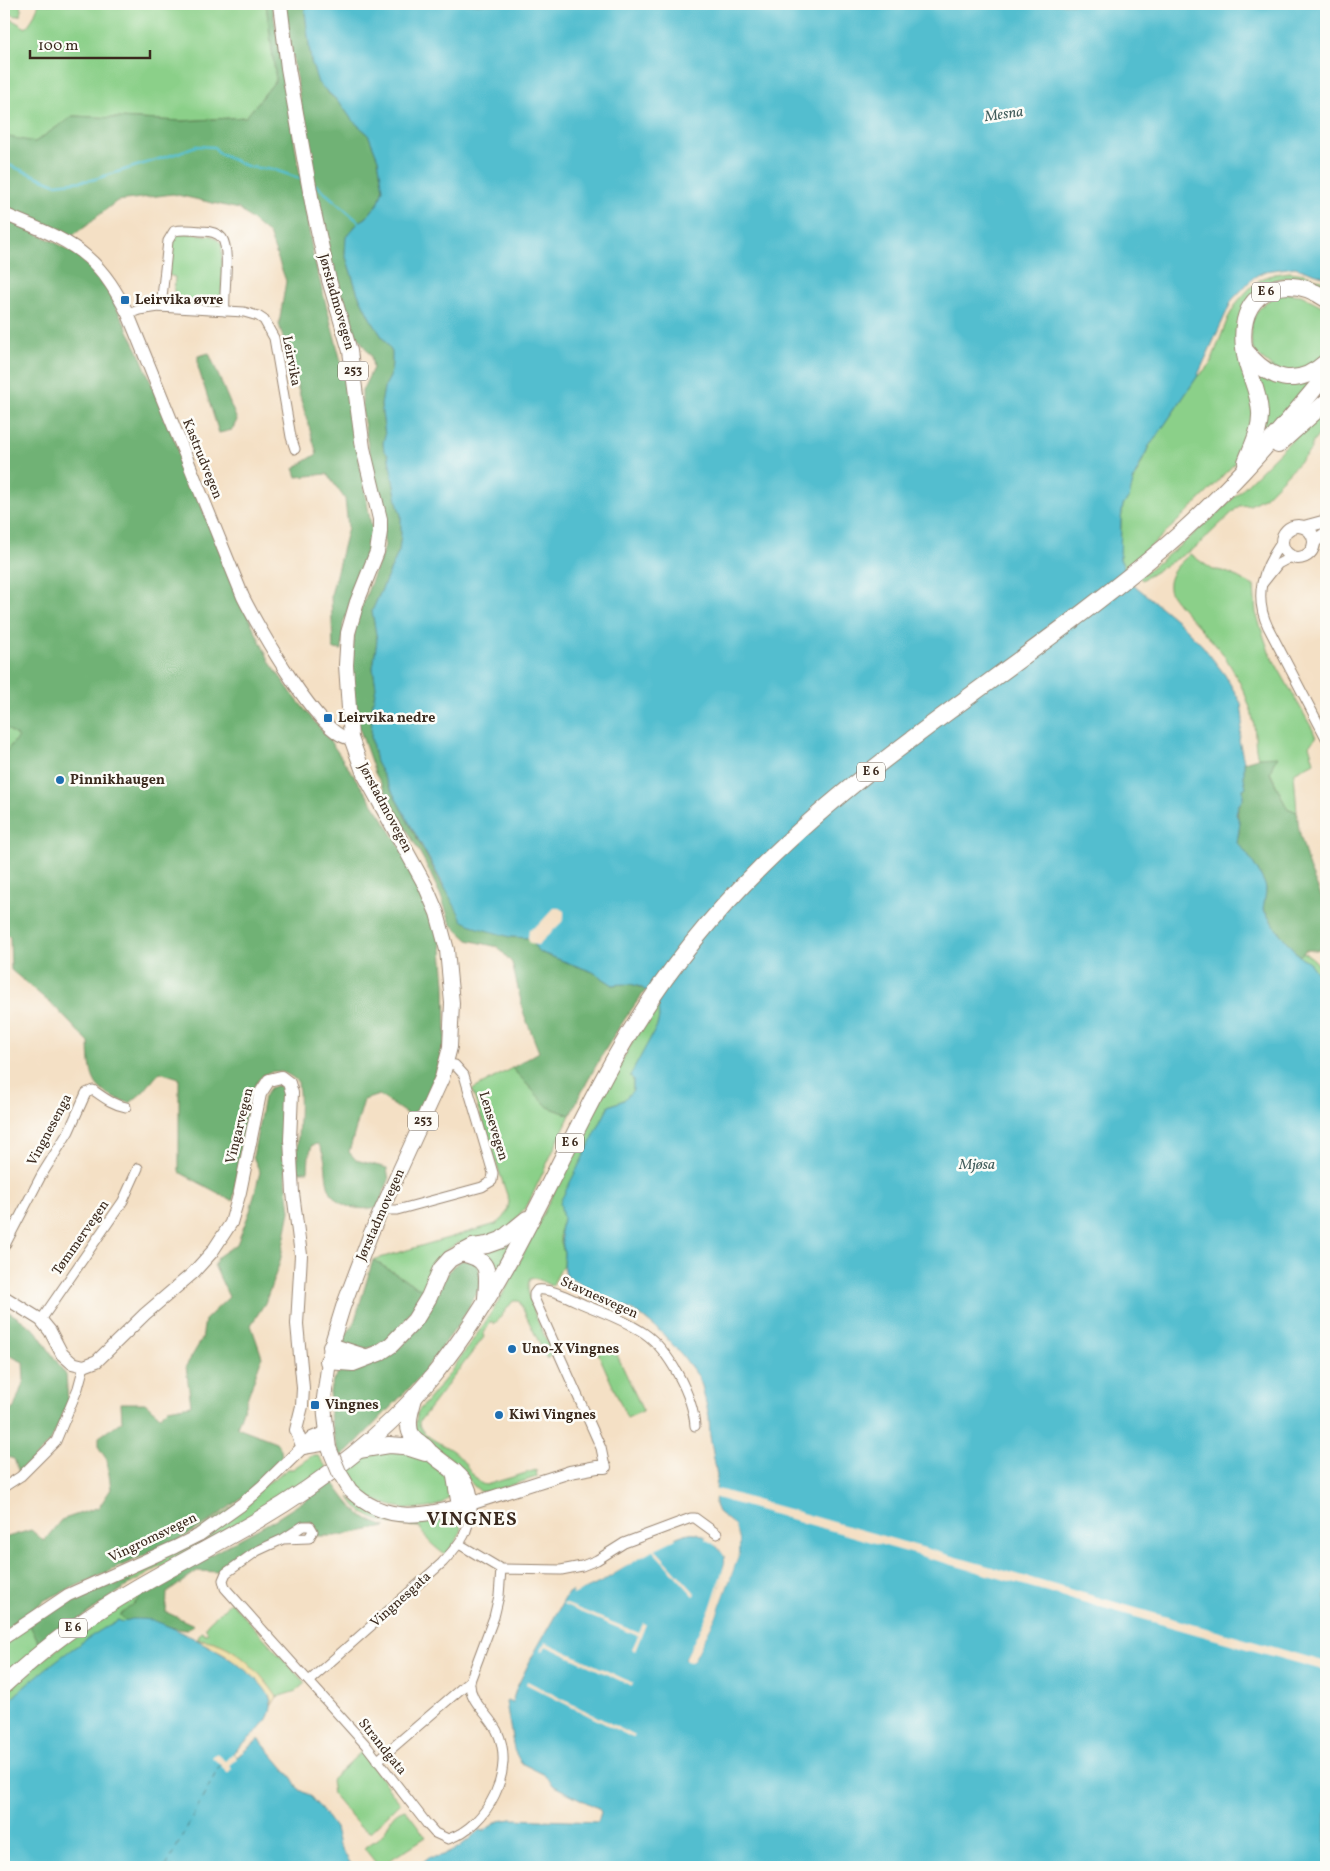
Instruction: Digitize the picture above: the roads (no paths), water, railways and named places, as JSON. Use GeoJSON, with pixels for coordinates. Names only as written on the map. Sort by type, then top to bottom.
{"type":"FeatureCollection","features":[{"type":"Feature","properties":{"kind":"highway","name":"E 6"},"geometry":{"type":"LineString","coordinates":[[1241,474],[1256,438],[1260,414],[1259,399],[1244,348],[1243,329],[1246,315],[1254,302],[1266,293],[1281,287],[1295,286],[1308,289],[1326,299]]}},
{"type":"Feature","properties":{"kind":"highway"},"geometry":{"type":"LineString","coordinates":[[1244,348],[1259,366],[1272,375],[1279,377],[1304,376],[1326,362]]}},
{"type":"Feature","properties":{"kind":"highway","name":"E 6"},"geometry":{"type":"LineString","coordinates":[[4,1685],[50,1645],[79,1624],[132,1590],[269,1513],[333,1470],[358,1450],[415,1397],[448,1357],[506,1269],[606,1073],[642,1012],[684,953],[711,920],[758,870],[792,838],[876,768],[1136,571],[1184,530],[1256,458],[1326,375]]}},
{"type":"Feature","properties":{"kind":"highway","name":"E 6"},"geometry":{"type":"LineString","coordinates":[[1256,458],[1285,440],[1326,402]]}},
{"type":"Feature","properties":{"kind":"highway"},"geometry":{"type":"LineString","coordinates":[[330,1353],[366,1357],[385,1350],[406,1332],[424,1305],[444,1266],[450,1259],[473,1247],[501,1240],[534,1212]]}},
{"type":"Feature","properties":{"kind":"highway"},"geometry":{"type":"LineString","coordinates":[[460,1253],[477,1258],[484,1264],[488,1274],[486,1301]]}},
{"type":"Feature","properties":{"kind":"highway"},"geometry":{"type":"LineString","coordinates":[[415,1397],[409,1419],[410,1431],[415,1440],[425,1446],[432,1455],[464,1480],[470,1495],[465,1505]]}},
{"type":"Feature","properties":{"kind":"highway"},"geometry":{"type":"LineString","coordinates":[[358,1450],[396,1445],[432,1455]]}},
{"type":"Feature","properties":{"kind":"main road","name":"Jørstadmovegen"},"geometry":{"type":"LineString","coordinates":[[280,4],[288,68],[313,208],[329,280],[350,351],[363,448],[380,519],[377,552],[357,602],[348,639],[346,665],[351,738],[364,774],[426,886],[443,930],[449,965],[452,1003],[452,1029],[447,1064],[436,1094],[382,1210],[343,1307],[330,1353],[324,1388],[328,1441]]}},
{"type":"Feature","properties":{"kind":"main road","name":"253"},"geometry":{"type":"LineString","coordinates":[[328,1441],[339,1472],[350,1490],[361,1500],[373,1507],[397,1514],[414,1515],[432,1514],[465,1505]]}},
{"type":"Feature","properties":{"kind":"street","name":"Kastrudvegen"},"geometry":{"type":"LineString","coordinates":[[4,214],[63,241],[87,256],[109,281],[128,314],[210,521],[261,633],[282,666],[328,726],[342,738],[351,738]]}},
{"type":"Feature","properties":{"kind":"street"},"geometry":{"type":"LineString","coordinates":[[161,307],[168,240],[174,231],[182,229],[199,230],[217,233],[225,246],[225,311]]}},
{"type":"Feature","properties":{"kind":"street","name":"Leirvika"},"geometry":{"type":"LineString","coordinates":[[128,314],[139,310],[161,307],[244,312],[264,320],[271,332],[277,353],[291,437],[295,449]]}},
{"type":"Feature","properties":{"kind":"street"},"geometry":{"type":"LineString","coordinates":[[1326,521],[1304,527],[1290,527],[1283,534],[1281,543],[1265,569],[1261,602],[1266,621],[1326,738]]}},
{"type":"Feature","properties":{"kind":"street"},"geometry":{"type":"LineString","coordinates":[[1281,543],[1284,551],[1291,557],[1300,558],[1308,555],[1314,547],[1314,542],[1312,533],[1304,527]]}},
{"type":"Feature","properties":{"kind":"street"},"geometry":{"type":"LineString","coordinates":[[1314,542],[1326,533]]}},
{"type":"Feature","properties":{"kind":"street"},"geometry":{"type":"LineString","coordinates":[[1264,583],[1278,564],[1291,557]]}},
{"type":"Feature","properties":{"kind":"street","name":"Lensevegen"},"geometry":{"type":"LineString","coordinates":[[382,1210],[397,1210],[482,1187],[492,1181],[493,1173],[464,1075],[455,1065],[447,1064]]}},
{"type":"Feature","properties":{"kind":"street","name":"Vingarvegen"},"geometry":{"type":"LineString","coordinates":[[84,1366],[97,1361],[145,1314],[193,1273],[222,1237],[231,1223],[240,1192],[260,1094],[269,1080],[281,1077],[289,1083],[292,1093],[290,1140],[293,1193],[302,1255],[297,1324],[303,1388],[302,1406],[296,1430],[303,1448]]}},
{"type":"Feature","properties":{"kind":"street","name":"Vingnesenga"},"geometry":{"type":"LineString","coordinates":[[4,1247],[7,1232],[68,1131],[86,1093],[93,1090],[110,1102],[126,1106]]}},
{"type":"Feature","properties":{"kind":"street","name":"Tømmervegen"},"geometry":{"type":"LineString","coordinates":[[41,1320],[123,1201],[138,1168]]}},
{"type":"Feature","properties":{"kind":"street","name":"Stavnesvegen"},"geometry":{"type":"LineString","coordinates":[[605,1467],[601,1448],[534,1298],[534,1294],[538,1290],[550,1291],[596,1309],[630,1325],[653,1340],[671,1364],[686,1391],[694,1426]]}},
{"type":"Feature","properties":{"kind":"street"},"geometry":{"type":"LineString","coordinates":[[4,1297],[41,1320],[50,1331],[66,1359],[78,1366],[84,1366],[78,1388],[56,1441],[21,1476],[4,1487]]}},
{"type":"Feature","properties":{"kind":"street"},"geometry":{"type":"LineString","coordinates":[[303,1448],[328,1441]]}},
{"type":"Feature","properties":{"kind":"street","name":"Vingromsvegen"},"geometry":{"type":"LineString","coordinates":[[4,1638],[68,1595],[175,1548],[198,1535],[241,1505],[303,1448]]}},
{"type":"Feature","properties":{"kind":"street"},"geometry":{"type":"LineString","coordinates":[[465,1505],[570,1472],[597,1466],[605,1467]]}},
{"type":"Feature","properties":{"kind":"street","name":"Vingnesgata"},"geometry":{"type":"LineString","coordinates":[[309,1681],[436,1569],[459,1544],[469,1524],[465,1505]]}},
{"type":"Feature","properties":{"kind":"street"},"geometry":{"type":"LineString","coordinates":[[459,1544],[501,1569],[561,1570],[582,1566],[597,1560],[624,1544],[691,1518],[695,1518],[718,1534]]}},
{"type":"Feature","properties":{"kind":"street","name":"Strandgata"},"geometry":{"type":"LineString","coordinates":[[283,1540],[257,1551],[226,1573],[223,1584],[225,1588],[365,1744],[410,1804],[435,1833],[448,1839],[459,1835],[476,1820],[493,1799],[500,1777],[503,1753],[498,1732],[471,1693],[470,1681]]}},
{"type":"Feature","properties":{"kind":"street"},"geometry":{"type":"LineString","coordinates":[[377,1761],[470,1681],[494,1617],[499,1596],[501,1569]]}},
{"type":"Feature","properties":{"kind":"water"},"geometry":{"type":"Polygon","coordinates":[[[304,4],[1326,4],[1326,277],[1295,267],[1265,271],[1254,277],[1232,300],[1197,377],[1149,446],[1134,478],[1129,498],[1123,505],[1120,559],[1133,584],[1180,623],[1202,645],[1225,675],[1241,703],[1243,720],[1239,740],[1244,762],[1246,787],[1243,789],[1243,799],[1238,806],[1236,814],[1240,823],[1237,843],[1254,864],[1265,885],[1263,909],[1277,930],[1299,956],[1308,961],[1326,986],[1326,1867],[411,1867],[429,1857],[436,1857],[450,1852],[462,1845],[479,1830],[483,1831],[499,1821],[511,1819],[598,1822],[601,1812],[598,1808],[554,1786],[545,1775],[521,1763],[514,1750],[506,1702],[512,1703],[516,1689],[533,1655],[568,1593],[572,1591],[572,1594],[598,1584],[663,1544],[688,1533],[704,1536],[725,1557],[716,1595],[685,1659],[693,1661],[717,1614],[739,1554],[739,1539],[734,1525],[718,1512],[715,1505],[717,1476],[710,1436],[709,1416],[698,1376],[662,1333],[639,1314],[573,1280],[566,1275],[563,1265],[564,1253],[560,1230],[563,1219],[560,1202],[609,1106],[624,1100],[633,1090],[633,1079],[630,1076],[657,1026],[659,1018],[658,1002],[648,992],[638,986],[628,984],[613,985],[593,972],[539,952],[531,938],[510,937],[478,928],[463,921],[376,762],[371,736],[376,687],[373,668],[377,640],[372,611],[399,551],[401,534],[401,515],[388,454],[384,451],[385,435],[381,405],[384,388],[390,377],[392,352],[370,318],[358,294],[345,254],[346,237],[359,222],[366,218],[379,202],[383,189],[378,159],[368,134],[352,120],[341,104],[318,83],[311,61],[304,4]]]}},
{"type":"Feature","properties":{"kind":"water"},"geometry":{"type":"Polygon","coordinates":[[[132,1619],[152,1620],[182,1632],[223,1655],[258,1681],[268,1694],[271,1707],[269,1714],[256,1733],[233,1753],[237,1757],[259,1739],[292,1778],[299,1790],[309,1795],[322,1810],[335,1828],[339,1845],[353,1867],[4,1867],[4,1706],[44,1670],[86,1639],[118,1620],[122,1622],[132,1619]]]}},
{"type":"Feature","properties":{"kind":"waterway"},"geometry":{"type":"LineString","coordinates":[[4,163],[55,184],[92,180],[196,146],[214,147],[220,154],[249,167],[275,170],[301,179]]}},
{"type":"Feature","properties":{"kind":"waterway"},"geometry":{"type":"LineString","coordinates":[[316,185],[359,222]]}},
{"type":"Feature","properties":{"kind":"place","name":"Leirvika øvre"},"geometry":{"type":"Point","coordinates":[125,300]}},
{"type":"Feature","properties":{"kind":"place","name":"Leirvika nedre"},"geometry":{"type":"Point","coordinates":[328,718]}},
{"type":"Feature","properties":{"kind":"place","name":"Pinnikhaugen"},"geometry":{"type":"Point","coordinates":[60,780]}},
{"type":"Feature","properties":{"kind":"place","name":"Uno-X Vingnes"},"geometry":{"type":"Point","coordinates":[512,1349]}},
{"type":"Feature","properties":{"kind":"place","name":"Vingnes"},"geometry":{"type":"Point","coordinates":[315,1405]}},
{"type":"Feature","properties":{"kind":"place","name":"Kiwi Vingnes"},"geometry":{"type":"Point","coordinates":[499,1415]}},
{"type":"Feature","properties":{"kind":"district","name":"VINGNES"},"geometry":{"type":"Point","coordinates":[472,1520]}},
{"type":"Feature","properties":{"kind":"water label","name":"Mesna"},"geometry":{"type":"Point","coordinates":[1004,115]}},
{"type":"Feature","properties":{"kind":"water label","name":"Mjøsa"},"geometry":{"type":"Point","coordinates":[977,1165]}}]}
